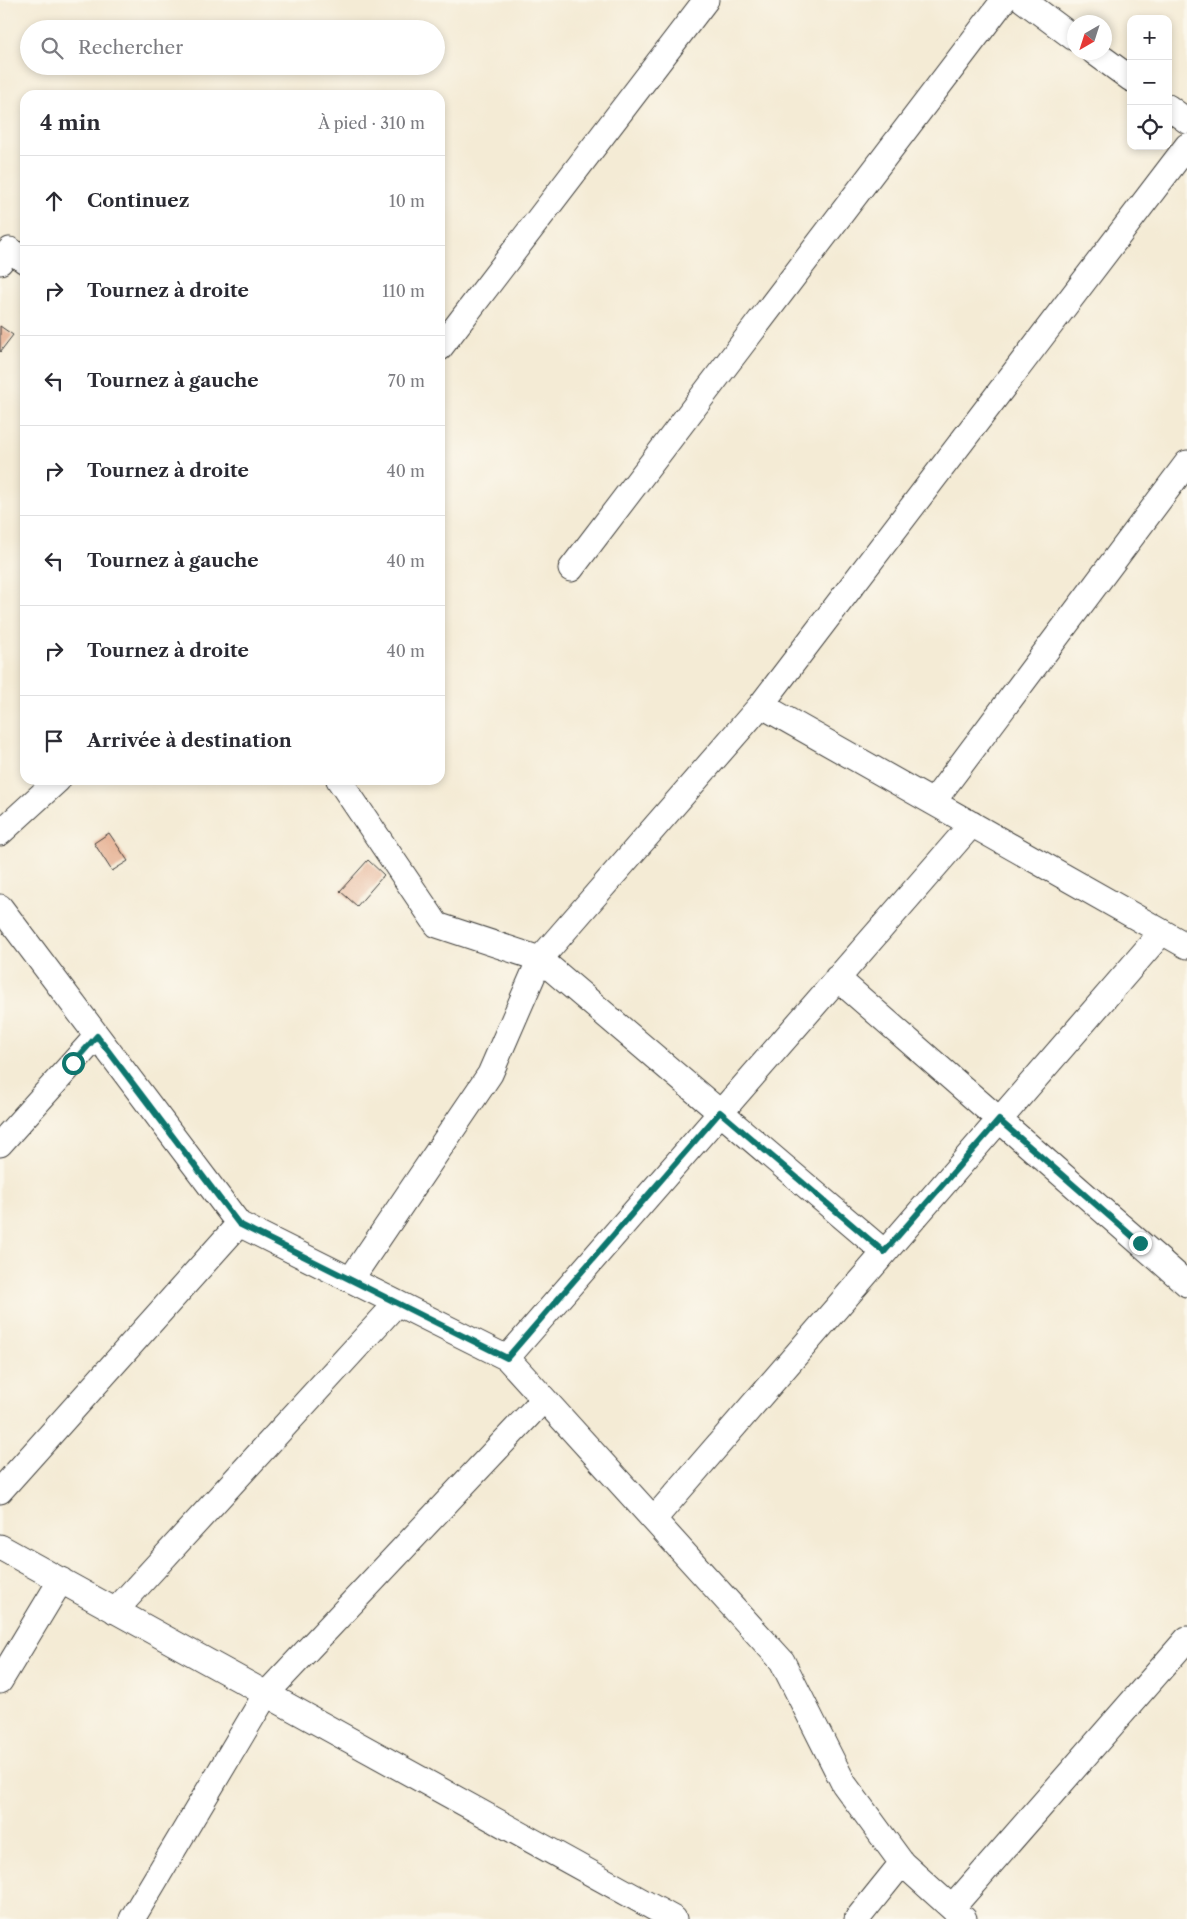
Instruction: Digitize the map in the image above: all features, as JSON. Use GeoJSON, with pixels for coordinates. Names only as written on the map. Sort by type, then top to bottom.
{"type":"FeatureCollection","features":[{"type":"Feature","properties":{"kind":"street"},"geometry":{"type":"LineString","coordinates":[[445,341],[706,0]]}},
{"type":"Feature","properties":{"kind":"street"},"geometry":{"type":"LineString","coordinates":[[571,569],[1004,0]]}},
{"type":"Feature","properties":{"kind":"street"},"geometry":{"type":"LineString","coordinates":[[1023,0],[1067,33]]}},
{"type":"Feature","properties":{"kind":"street"},"geometry":{"type":"LineString","coordinates":[[1105,60],[1127,77]]}},
{"type":"Feature","properties":{"kind":"street"},"geometry":{"type":"LineString","coordinates":[[1172,110],[1187,121]]}},
{"type":"Feature","properties":{"kind":"street"},"geometry":{"type":"LineString","coordinates":[[351,1280],[490,1074],[540,959],[761,705],[1187,146]]}},
{"type":"Feature","properties":{"kind":"street"},"geometry":{"type":"LineString","coordinates":[[0,262],[10,250],[20,257]]}},
{"type":"Feature","properties":{"kind":"street"},"geometry":{"type":"LineString","coordinates":[[933,802],[1187,463]]}},
{"type":"Feature","properties":{"kind":"street"},"geometry":{"type":"LineString","coordinates":[[761,705],[1187,946]]}},
{"type":"Feature","properties":{"kind":"street"},"geometry":{"type":"LineString","coordinates":[[0,833],[53,785]]}},
{"type":"Feature","properties":{"kind":"street"},"geometry":{"type":"LineString","coordinates":[[341,785],[437,925],[540,959],[884,1252]]}},
{"type":"Feature","properties":{"kind":"street"},"geometry":{"type":"LineString","coordinates":[[507,1358],[972,824]]}},
{"type":"Feature","properties":{"kind":"street"},"geometry":{"type":"LineString","coordinates":[[0,907],[239,1224],[507,1358],[782,1661],[844,1784],[902,1863],[958,1913],[1187,1639]]}},
{"type":"Feature","properties":{"kind":"street"},"geometry":{"type":"LineString","coordinates":[[654,1519],[1162,932]]}},
{"type":"Feature","properties":{"kind":"street"},"geometry":{"type":"LineString","coordinates":[[837,978],[1185,1279]]}},
{"type":"Feature","properties":{"kind":"street"},"geometry":{"type":"LineString","coordinates":[[0,1144],[97,1036]]}},
{"type":"Feature","properties":{"kind":"street"},"geometry":{"type":"LineString","coordinates":[[0,1491],[239,1224]]}},
{"type":"Feature","properties":{"kind":"street"},"geometry":{"type":"LineString","coordinates":[[115,1610],[398,1303]]}},
{"type":"Feature","properties":{"kind":"street"},"geometry":{"type":"LineString","coordinates":[[132,1919],[266,1694],[544,1399]]}},
{"type":"Feature","properties":{"kind":"street"},"geometry":{"type":"LineString","coordinates":[[0,1547],[674,1919]]}},
{"type":"Feature","properties":{"kind":"street"},"geometry":{"type":"LineString","coordinates":[[0,1681],[61,1580]]}},
{"type":"Feature","properties":{"kind":"street"},"geometry":{"type":"LineString","coordinates":[[857,1919],[902,1863]]}},
{"type":"Feature","properties":{"kind":"building"},"geometry":{"type":"Polygon","coordinates":[[[0,326],[13,335],[0,352],[0,326]]]}},
{"type":"Feature","properties":{"kind":"building"},"geometry":{"type":"Polygon","coordinates":[[[109,833],[128,861],[112,871],[94,843],[109,833]]]}},
{"type":"Feature","properties":{"kind":"building"},"geometry":{"type":"Polygon","coordinates":[[[368,860],[384,875],[357,906],[340,891],[368,860]]]}},
{"type":"Feature","properties":{"kind":"route"},"geometry":{"type":"LineString","coordinates":[[73,1063],[97,1036],[239,1224],[507,1358],[720,1112],[884,1252],[999,1120],[1140,1243]]}}]}
